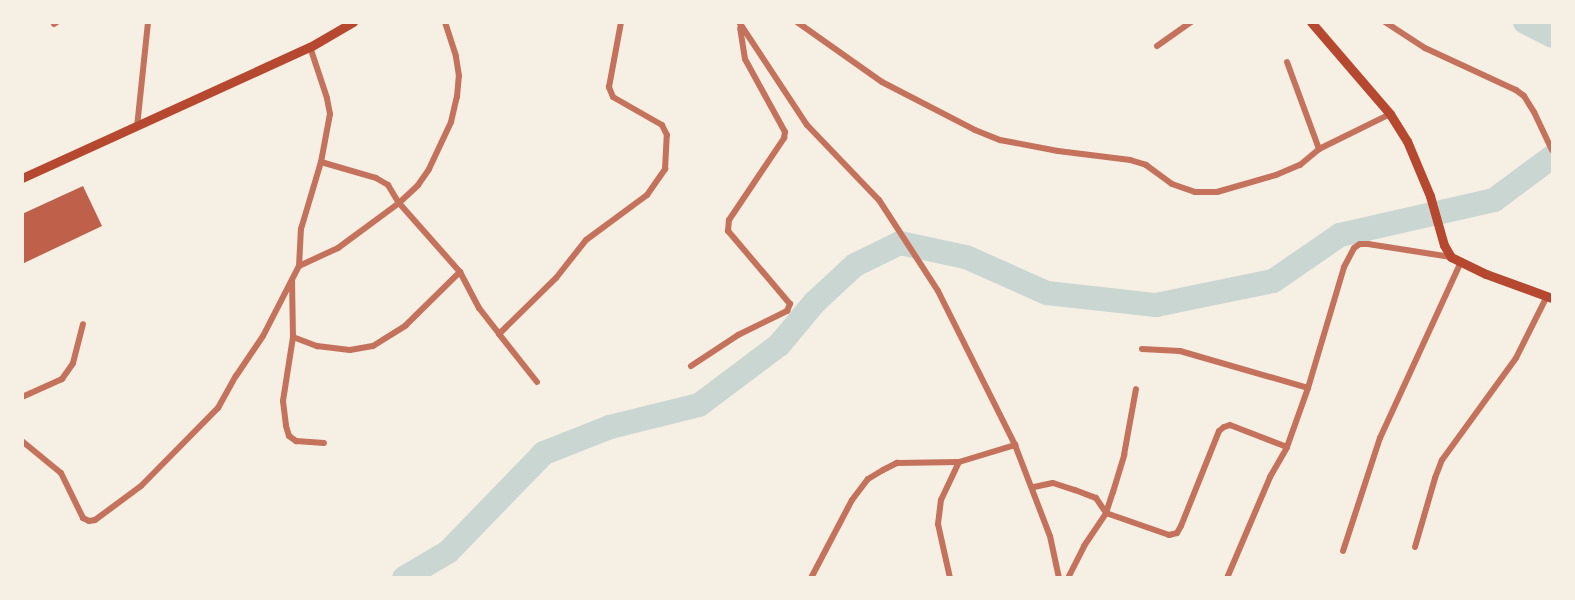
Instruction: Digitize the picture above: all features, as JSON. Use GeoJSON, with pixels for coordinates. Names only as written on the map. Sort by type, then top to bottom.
{"type":"FeatureCollection","features":[{"type":"Feature","properties":{"kind":"main road"},"geometry":{"type":"LineString","coordinates":[[22,178],[137,128],[310,47],[354,22]]}},
{"type":"Feature","properties":{"kind":"main road"},"geometry":{"type":"LineString","coordinates":[[1311,22],[1390,114],[1407,141],[1430,196],[1439,228],[1451,257],[1460,264],[1550,297]]}},
{"type":"Feature","properties":{"kind":"street"},"geometry":{"type":"LineString","coordinates":[[137,128],[148,22]]}},
{"type":"Feature","properties":{"kind":"street"},"geometry":{"type":"LineString","coordinates":[[22,441],[61,473],[83,518],[95,520],[141,486],[218,408],[263,336],[291,279],[300,266],[338,248],[399,203],[418,185],[429,169],[451,122],[459,76],[456,56],[445,22]]}},
{"type":"Feature","properties":{"kind":"street"},"geometry":{"type":"LineString","coordinates":[[499,334],[555,278],[586,240],[647,195],[659,182],[665,169],[667,135],[662,125],[613,97],[609,87],[621,22]]}},
{"type":"Feature","properties":{"kind":"street"},"geometry":{"type":"LineString","coordinates":[[797,22],[882,82],[942,116],[1000,140],[1058,151],[1130,160],[1146,165],[1172,183],[1195,192],[1217,192],[1276,175],[1300,165],[1319,149],[1390,114]]}},
{"type":"Feature","properties":{"kind":"street"},"geometry":{"type":"LineString","coordinates":[[1157,46],[1191,22]]}},
{"type":"Feature","properties":{"kind":"street"},"geometry":{"type":"LineString","coordinates":[[1385,22],[1425,48],[1516,90],[1529,104],[1551,147]]}},
{"type":"Feature","properties":{"kind":"street"},"geometry":{"type":"LineString","coordinates":[[739,23],[807,124],[879,200],[938,291],[1034,487],[1050,536],[1059,578]]}},
{"type":"Feature","properties":{"kind":"street"},"geometry":{"type":"LineString","coordinates":[[691,366],[738,335],[787,311],[790,304],[728,231],[729,220],[784,138],[785,132],[745,59],[739,23]]}},
{"type":"Feature","properties":{"kind":"street"},"geometry":{"type":"LineString","coordinates":[[300,266],[301,229],[321,162],[330,114],[310,47]]}},
{"type":"Feature","properties":{"kind":"street"},"geometry":{"type":"LineString","coordinates":[[1287,62],[1319,149]]}},
{"type":"Feature","properties":{"kind":"street"},"geometry":{"type":"LineString","coordinates":[[321,162],[376,178],[388,185],[399,203],[460,272],[479,308],[537,382]]}},
{"type":"Feature","properties":{"kind":"street"},"geometry":{"type":"LineString","coordinates":[[1227,578],[1270,477],[1287,447],[1308,388],[1344,267],[1354,248],[1360,244],[1368,244],[1451,257]]}},
{"type":"Feature","properties":{"kind":"street"},"geometry":{"type":"LineString","coordinates":[[1343,550],[1380,438],[1460,264]]}},
{"type":"Feature","properties":{"kind":"street"},"geometry":{"type":"LineString","coordinates":[[293,337],[305,343],[335,350],[373,346],[406,326],[460,272]]}},
{"type":"Feature","properties":{"kind":"street"},"geometry":{"type":"LineString","coordinates":[[291,279],[293,337],[283,401],[286,426],[290,436],[296,441],[324,443]]}},
{"type":"Feature","properties":{"kind":"street"},"geometry":{"type":"LineString","coordinates":[[1416,547],[1442,460],[1516,358],[1550,297]]}},
{"type":"Feature","properties":{"kind":"street"},"geometry":{"type":"LineString","coordinates":[[22,397],[62,379],[73,363],[83,324]]}},
{"type":"Feature","properties":{"kind":"street"},"geometry":{"type":"LineString","coordinates":[[1142,349],[1197,355],[1308,388]]}},
{"type":"Feature","properties":{"kind":"street"},"geometry":{"type":"LineString","coordinates":[[1068,578],[1084,546],[1106,513],[1124,455],[1136,389]]}},
{"type":"Feature","properties":{"kind":"street"},"geometry":{"type":"LineString","coordinates":[[1034,487],[1053,483],[1075,490],[1096,498],[1106,513],[1169,535],[1177,533],[1219,431],[1224,427],[1230,425],[1287,447]]}},
{"type":"Feature","properties":{"kind":"street"},"geometry":{"type":"LineString","coordinates":[[811,578],[852,500],[868,479],[897,463],[959,462],[1015,445]]}},
{"type":"Feature","properties":{"kind":"street"},"geometry":{"type":"LineString","coordinates":[[950,578],[938,524],[941,500],[959,462]]}},
{"type":"Feature","properties":{"kind":"building"},"geometry":{"type":"Polygon","coordinates":[[[83,186],[102,226],[22,264],[22,214],[83,186]]]}},
{"type":"Feature","properties":{"kind":"waterway"},"geometry":{"type":"LineString","coordinates":[[1525,22],[1552,36]]}},
{"type":"Feature","properties":{"kind":"waterway"},"geometry":{"type":"LineString","coordinates":[[404,578],[448,552],[544,453],[610,427],[699,405],[779,345],[815,302],[855,265],[900,243],[966,257],[1047,293],[1156,305],[1273,281],[1340,235],[1494,200],[1552,157]]}}]}
